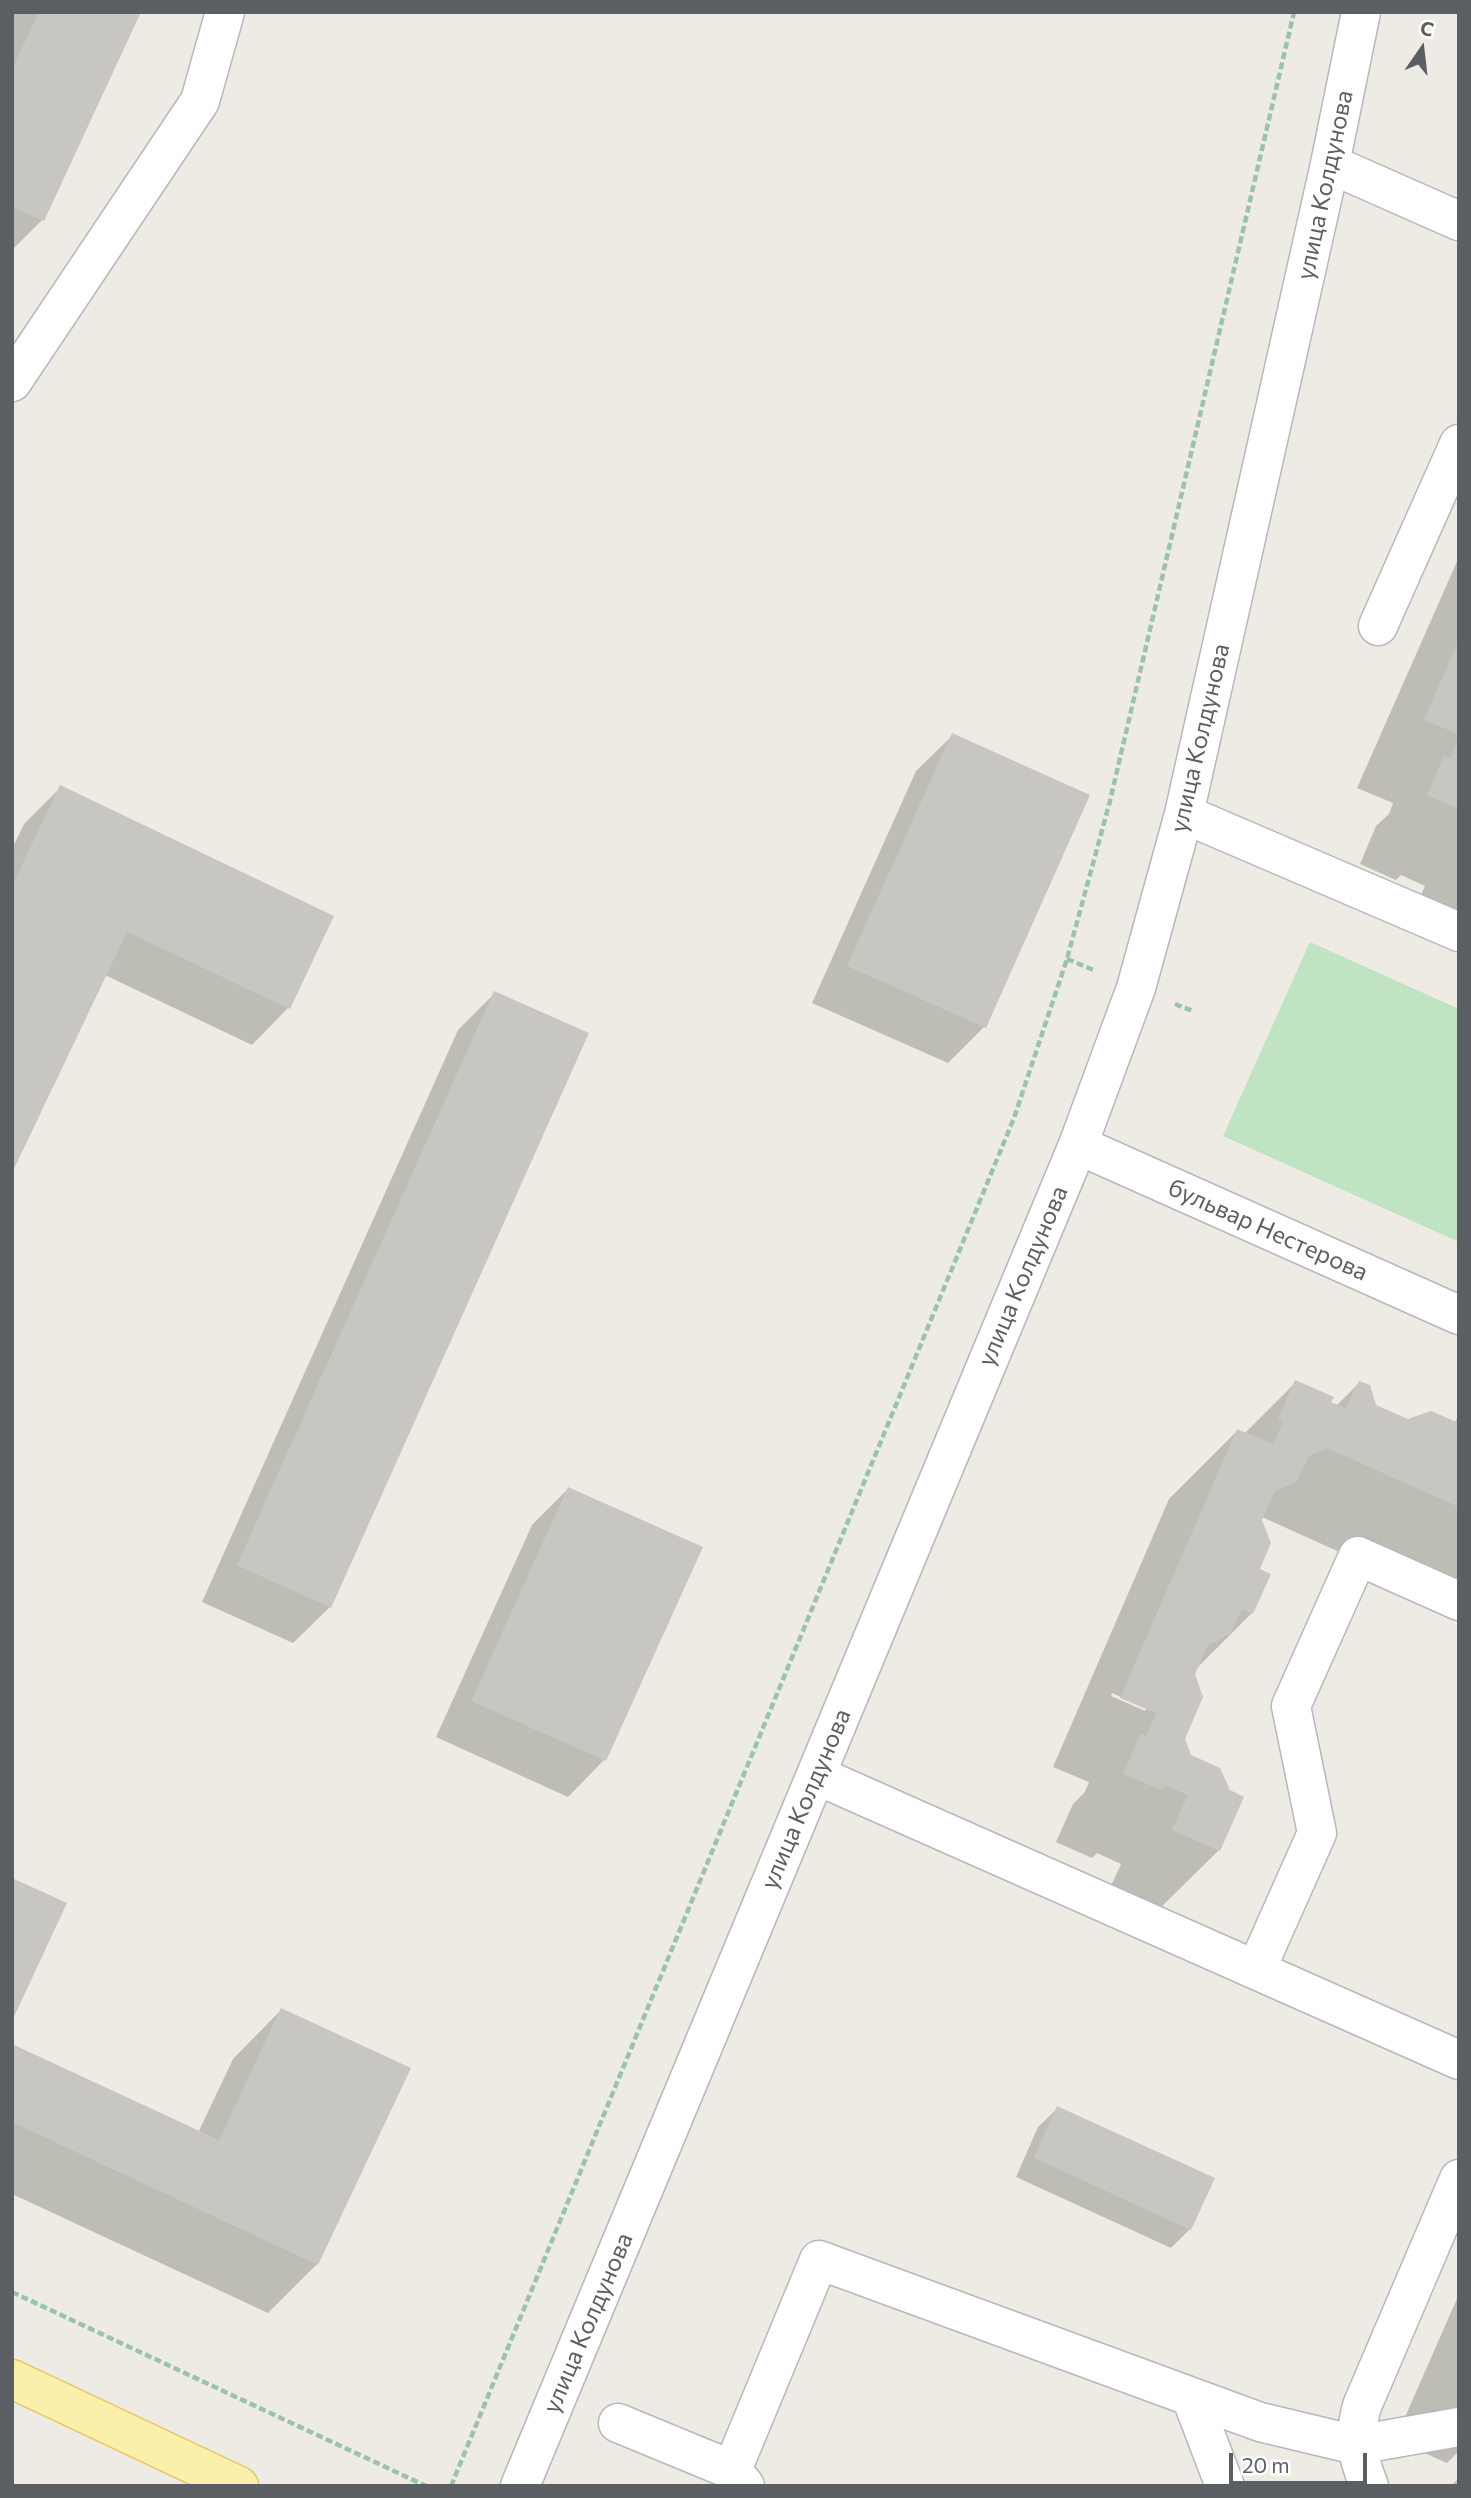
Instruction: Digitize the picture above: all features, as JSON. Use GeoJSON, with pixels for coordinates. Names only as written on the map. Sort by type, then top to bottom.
{"type":"FeatureCollection","features":[{"type":"Feature","properties":{"kind":"main road"},"geometry":{"type":"LineString","coordinates":[[12,2379],[239,2486]]}},
{"type":"Feature","properties":{"kind":"street"},"geometry":{"type":"LineString","coordinates":[[12,382],[200,102],[225,12]]}},
{"type":"Feature","properties":{"kind":"street","name":"улица Колдунова"},"geometry":{"type":"LineString","coordinates":[[520,2486],[1078,1145],[1136,988],[1184,814],[1330,164],[1361,12]]}},
{"type":"Feature","properties":{"kind":"street"},"geometry":{"type":"LineString","coordinates":[[1330,164],[1459,221]]}},
{"type":"Feature","properties":{"kind":"street"},"geometry":{"type":"LineString","coordinates":[[1378,626],[1459,444]]}},
{"type":"Feature","properties":{"kind":"street"},"geometry":{"type":"LineString","coordinates":[[1184,814],[1459,932]]}},
{"type":"Feature","properties":{"kind":"street","name":"бульвар Нестерова"},"geometry":{"type":"LineString","coordinates":[[1078,1145],[1459,1315]]}},
{"type":"Feature","properties":{"kind":"street"},"geometry":{"type":"LineString","coordinates":[[1256,1970],[1317,1833],[1291,1706],[1358,1556],[1459,1601]]}},
{"type":"Feature","properties":{"kind":"street"},"geometry":{"type":"LineString","coordinates":[[816,1775],[1459,2060]]}},
{"type":"Feature","properties":{"kind":"street"},"geometry":{"type":"LineString","coordinates":[[1369,2486],[1356,2445],[1362,2406],[1459,2179]]}},
{"type":"Feature","properties":{"kind":"street"},"geometry":{"type":"LineString","coordinates":[[618,2423],[738,2478],[819,2260],[1260,2422],[1356,2445],[1459,2427]]}},
{"type":"Feature","properties":{"kind":"street"},"geometry":{"type":"LineString","coordinates":[[1191,2397],[1225,2486]]}},
{"type":"Feature","properties":{"kind":"path"},"geometry":{"type":"LineString","coordinates":[[451,2486],[1014,1118],[1067,959],[1110,801],[1294,12]]}},
{"type":"Feature","properties":{"kind":"path"},"geometry":{"type":"LineString","coordinates":[[12,2292],[425,2486]]}},
{"type":"Feature","properties":{"kind":"green space"},"geometry":{"type":"Polygon","coordinates":[[[1310,942],[1459,1009],[1459,1242],[1223,1136],[1310,942]]]}},
{"type":"Feature","properties":{"kind":"building"},"geometry":{"type":"Polygon","coordinates":[[[39,12],[141,12],[44,221],[12,207],[12,69],[39,12]]]}},
{"type":"Feature","properties":{"kind":"building"},"geometry":{"type":"Polygon","coordinates":[[[1459,640],[1459,734],[1424,720],[1459,640]]]}},
{"type":"Feature","properties":{"kind":"building"},"geometry":{"type":"Polygon","coordinates":[[[952,733],[1090,795],[986,1028],[847,966],[952,733]]]}},
{"type":"Feature","properties":{"kind":"building"},"geometry":{"type":"Polygon","coordinates":[[[1459,738],[1459,809],[1427,795],[1444,756],[1450,758],[1459,738]]]}},
{"type":"Feature","properties":{"kind":"building"},"geometry":{"type":"Polygon","coordinates":[[[60,785],[334,916],[290,1009],[127,932],[12,1173],[12,886],[60,785]]]}},
{"type":"Feature","properties":{"kind":"building"},"geometry":{"type":"Polygon","coordinates":[[[494,991],[589,1033],[331,1608],[237,1565],[494,991]]]}},
{"type":"Feature","properties":{"kind":"building"},"geometry":{"type":"Polygon","coordinates":[[[1295,1380],[1334,1397],[1331,1402],[1346,1408],[1359,1381],[1370,1385],[1376,1405],[1408,1419],[1431,1411],[1459,1423],[1459,1507],[1327,1448],[1309,1456],[1297,1481],[1275,1491],[1262,1520],[1271,1543],[1260,1569],[1271,1574],[1253,1614],[1242,1609],[1230,1634],[1208,1645],[1195,1674],[1203,1697],[1185,1739],[1191,1755],[1220,1768],[1230,1790],[1244,1797],[1220,1851],[1172,1830],[1188,1795],[1165,1785],[1162,1790],[1123,1774],[1141,1733],[1146,1736],[1156,1713],[1120,1698],[1237,1429],[1273,1444],[1283,1422],[1278,1419],[1295,1380]]]}},
{"type":"Feature","properties":{"kind":"building"},"geometry":{"type":"Polygon","coordinates":[[[568,1487],[703,1547],[606,1761],[471,1701],[568,1487]]]}},
{"type":"Feature","properties":{"kind":"building"},"geometry":{"type":"Polygon","coordinates":[[[12,1878],[67,1903],[12,2021],[12,1878]]]}},
{"type":"Feature","properties":{"kind":"building"},"geometry":{"type":"Polygon","coordinates":[[[281,2008],[411,2068],[318,2265],[12,2122],[12,2044],[219,2140],[281,2008]]]}},
{"type":"Feature","properties":{"kind":"building"},"geometry":{"type":"Polygon","coordinates":[[[1057,2106],[1215,2178],[1191,2230],[1034,2158],[1057,2106]]]}}]}
